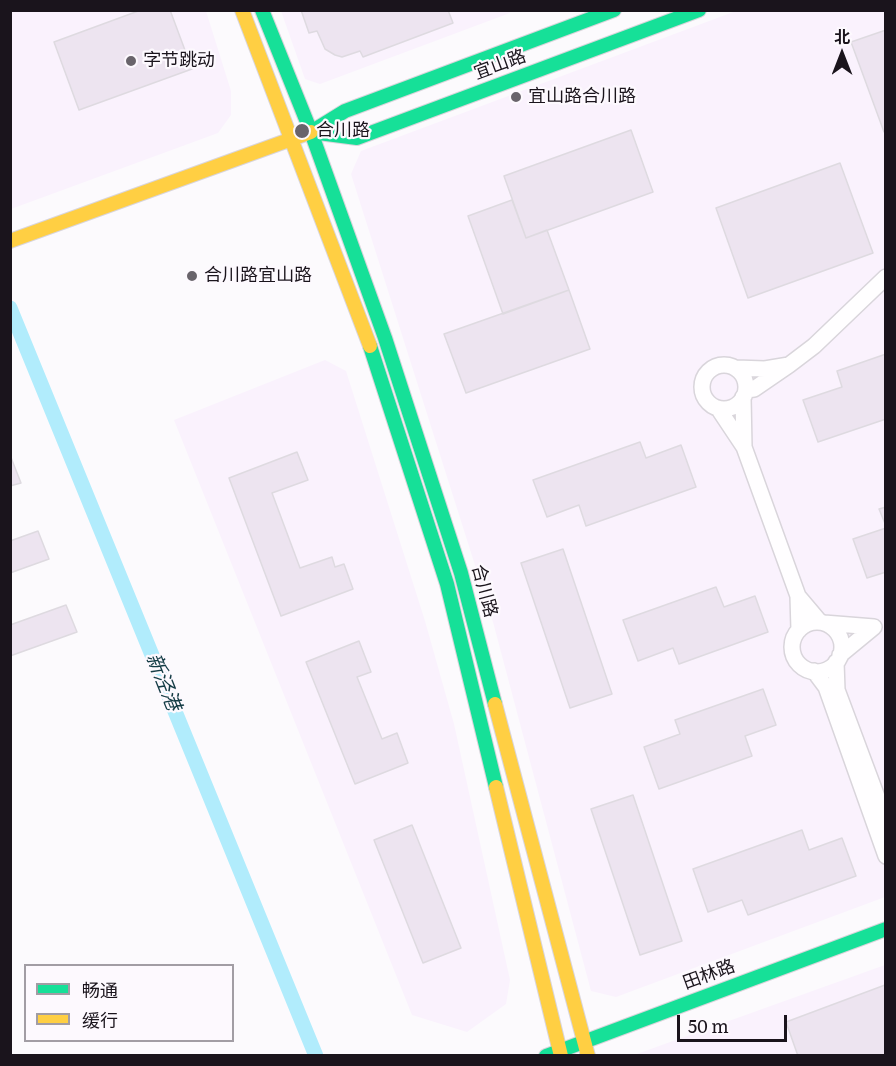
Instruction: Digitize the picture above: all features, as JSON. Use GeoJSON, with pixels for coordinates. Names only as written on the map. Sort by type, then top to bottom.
{"type":"FeatureCollection","features":[{"type":"Feature","properties":{"kind":"main road","name":"合川路"},"geometry":{"type":"LineString","coordinates":[[242,10],[373,354],[447,584],[561,1053]]}},
{"type":"Feature","properties":{"kind":"main road","name":"合川路"},"geometry":{"type":"LineString","coordinates":[[262,10],[311,132],[385,338],[461,573],[588,1056]]}},
{"type":"Feature","properties":{"kind":"main road","name":"宜山路"},"geometry":{"type":"LineString","coordinates":[[10,241],[311,132],[345,111],[614,10]]}},
{"type":"Feature","properties":{"kind":"main road","name":"宜山路"},"geometry":{"type":"LineString","coordinates":[[311,132],[357,138],[699,10]]}},
{"type":"Feature","properties":{"kind":"main road","name":"田林路"},"geometry":{"type":"LineString","coordinates":[[546,1056],[561,1053],[585,1040],[885,929]]}},
{"type":"Feature","properties":{"kind":"street"},"geometry":{"type":"LineString","coordinates":[[789,365],[765,369],[717,365],[705,374],[702,380],[703,394],[711,406],[732,407],[745,394],[789,365],[814,346],[885,278]]}},
{"type":"Feature","properties":{"kind":"street"},"geometry":{"type":"LineString","coordinates":[[736,368],[743,376],[745,394],[744,447]]}},
{"type":"Feature","properties":{"kind":"street"},"geometry":{"type":"LineString","coordinates":[[718,408],[744,447],[798,596],[799,630]]}},
{"type":"Feature","properties":{"kind":"street"},"geometry":{"type":"LineString","coordinates":[[798,596],[822,623],[832,627],[841,640],[837,690],[885,821]]}},
{"type":"Feature","properties":{"kind":"street"},"geometry":{"type":"LineString","coordinates":[[808,623],[880,625],[822,671],[806,669],[795,657],[793,641],[799,630],[808,623]]}},
{"type":"Feature","properties":{"kind":"street"},"geometry":{"type":"LineString","coordinates":[[814,671],[826,687],[885,856]]}},
{"type":"Feature","properties":{"kind":"shaded area"},"geometry":{"type":"Polygon","coordinates":[[[509,10],[510,13],[320,84],[305,79],[281,11],[509,10]]]}},
{"type":"Feature","properties":{"kind":"shaded area"},"geometry":{"type":"Polygon","coordinates":[[[11,11],[206,11],[231,91],[231,115],[218,133],[11,209],[11,11]]]}},
{"type":"Feature","properties":{"kind":"shaded area"},"geometry":{"type":"Polygon","coordinates":[[[736,11],[885,11],[885,897],[616,997],[591,991],[493,622],[351,174],[361,151],[736,11]]]}},
{"type":"Feature","properties":{"kind":"shaded area"},"geometry":{"type":"Polygon","coordinates":[[[325,360],[346,371],[425,621],[454,724],[510,980],[506,1004],[467,1032],[412,1015],[174,420],[325,360]]]}},
{"type":"Feature","properties":{"kind":"shaded area"},"geometry":{"type":"Polygon","coordinates":[[[885,965],[885,1055],[634,1055],[885,965]]]}},
{"type":"Feature","properties":{"kind":"building"},"geometry":{"type":"Polygon","coordinates":[[[141,10],[170,10],[192,69],[79,110],[54,42],[141,10]]]}},
{"type":"Feature","properties":{"kind":"building"},"geometry":{"type":"Polygon","coordinates":[[[301,10],[448,10],[453,23],[363,57],[360,51],[342,57],[325,49],[317,31],[309,33],[301,10]]]}},
{"type":"Feature","properties":{"kind":"building"},"geometry":{"type":"Polygon","coordinates":[[[886,30],[886,132],[884,132],[851,42],[886,30]]]}},
{"type":"Feature","properties":{"kind":"building"},"geometry":{"type":"Polygon","coordinates":[[[631,130],[653,192],[526,238],[504,176],[631,130]]]}},
{"type":"Feature","properties":{"kind":"building"},"geometry":{"type":"Polygon","coordinates":[[[840,163],[873,253],[748,298],[716,208],[840,163]]]}},
{"type":"Feature","properties":{"kind":"building"},"geometry":{"type":"Polygon","coordinates":[[[512,200],[526,238],[547,230],[569,290],[503,314],[468,216],[512,200]]]}},
{"type":"Feature","properties":{"kind":"building"},"geometry":{"type":"Polygon","coordinates":[[[569,290],[590,349],[466,393],[444,334],[569,290]]]}},
{"type":"Feature","properties":{"kind":"building"},"geometry":{"type":"Polygon","coordinates":[[[886,354],[886,419],[818,442],[803,400],[842,387],[837,371],[886,354]]]}},
{"type":"Feature","properties":{"kind":"building"},"geometry":{"type":"Polygon","coordinates":[[[640,442],[646,458],[681,445],[696,487],[586,526],[579,505],[547,517],[533,480],[640,442]]]}},
{"type":"Feature","properties":{"kind":"building"},"geometry":{"type":"Polygon","coordinates":[[[297,452],[308,480],[272,493],[300,568],[332,557],[335,567],[344,564],[353,589],[281,616],[229,478],[297,452]]]}},
{"type":"Feature","properties":{"kind":"building"},"geometry":{"type":"Polygon","coordinates":[[[10,455],[21,483],[10,486],[10,455]]]}},
{"type":"Feature","properties":{"kind":"building"},"geometry":{"type":"Polygon","coordinates":[[[886,507],[886,526],[879,509],[886,507]]]}},
{"type":"Feature","properties":{"kind":"building"},"geometry":{"type":"Polygon","coordinates":[[[886,528],[886,572],[867,578],[853,539],[886,528]]]}},
{"type":"Feature","properties":{"kind":"building"},"geometry":{"type":"Polygon","coordinates":[[[38,531],[49,559],[10,573],[10,541],[38,531]]]}},
{"type":"Feature","properties":{"kind":"building"},"geometry":{"type":"Polygon","coordinates":[[[563,549],[612,694],[570,708],[521,563],[563,549]]]}},
{"type":"Feature","properties":{"kind":"building"},"geometry":{"type":"Polygon","coordinates":[[[716,587],[724,607],[755,596],[768,632],[679,664],[673,648],[638,661],[623,620],[716,587]]]}},
{"type":"Feature","properties":{"kind":"building"},"geometry":{"type":"Polygon","coordinates":[[[66,605],[77,632],[10,656],[10,625],[66,605]]]}},
{"type":"Feature","properties":{"kind":"building"},"geometry":{"type":"Polygon","coordinates":[[[359,641],[371,672],[357,677],[382,739],[397,733],[408,763],[355,784],[306,662],[359,641]]]}},
{"type":"Feature","properties":{"kind":"building"},"geometry":{"type":"Polygon","coordinates":[[[763,689],[776,725],[745,736],[752,756],[659,789],[644,747],[680,734],[675,720],[763,689]]]}},
{"type":"Feature","properties":{"kind":"building"},"geometry":{"type":"Polygon","coordinates":[[[633,795],[682,941],[640,955],[591,809],[633,795]]]}},
{"type":"Feature","properties":{"kind":"building"},"geometry":{"type":"Polygon","coordinates":[[[412,825],[461,948],[423,963],[374,840],[412,825]]]}},
{"type":"Feature","properties":{"kind":"building"},"geometry":{"type":"Polygon","coordinates":[[[802,830],[809,850],[842,838],[856,876],[748,915],[742,900],[708,912],[693,869],[802,830]]]}},
{"type":"Feature","properties":{"kind":"building"},"geometry":{"type":"Polygon","coordinates":[[[885,985],[886,1056],[798,1056],[786,1022],[885,985]]]}},
{"type":"Feature","properties":{"kind":"waterway","name":"新泾港"},"geometry":{"type":"LineString","coordinates":[[10,308],[316,1056]]}},
{"type":"Feature","properties":{"kind":"traffic: fast"},"geometry":{"type":"LineString","coordinates":[[262,10],[311,132],[385,338],[461,573],[495,704]]}},
{"type":"Feature","properties":{"kind":"traffic: fast"},"geometry":{"type":"LineString","coordinates":[[311,132],[345,111],[614,10]]}},
{"type":"Feature","properties":{"kind":"traffic: fast"},"geometry":{"type":"LineString","coordinates":[[311,132],[357,138],[699,10]]}},
{"type":"Feature","properties":{"kind":"traffic: fast"},"geometry":{"type":"LineString","coordinates":[[370,346],[447,584],[496,787]]}},
{"type":"Feature","properties":{"kind":"traffic: fast"},"geometry":{"type":"LineString","coordinates":[[546,1056],[886,929]]}},
{"type":"Feature","properties":{"kind":"traffic: slow"},"geometry":{"type":"LineString","coordinates":[[242,10],[370,346]]}},
{"type":"Feature","properties":{"kind":"traffic: slow"},"geometry":{"type":"LineString","coordinates":[[10,241],[311,132]]}},
{"type":"Feature","properties":{"kind":"traffic: slow"},"geometry":{"type":"LineString","coordinates":[[495,704],[588,1056]]}},
{"type":"Feature","properties":{"kind":"traffic: slow"},"geometry":{"type":"LineString","coordinates":[[496,787],[561,1056]]}},
{"type":"Feature","properties":{"kind":"place","name":"字节跳动"},"geometry":{"type":"Point","coordinates":[131,61]}},
{"type":"Feature","properties":{"kind":"place","name":"宜山路合川路"},"geometry":{"type":"Point","coordinates":[516,97]}},
{"type":"Feature","properties":{"kind":"place","name":"合川路"},"geometry":{"type":"Point","coordinates":[302,131]}},
{"type":"Feature","properties":{"kind":"place","name":"合川路宜山路"},"geometry":{"type":"Point","coordinates":[192,276]}}]}
